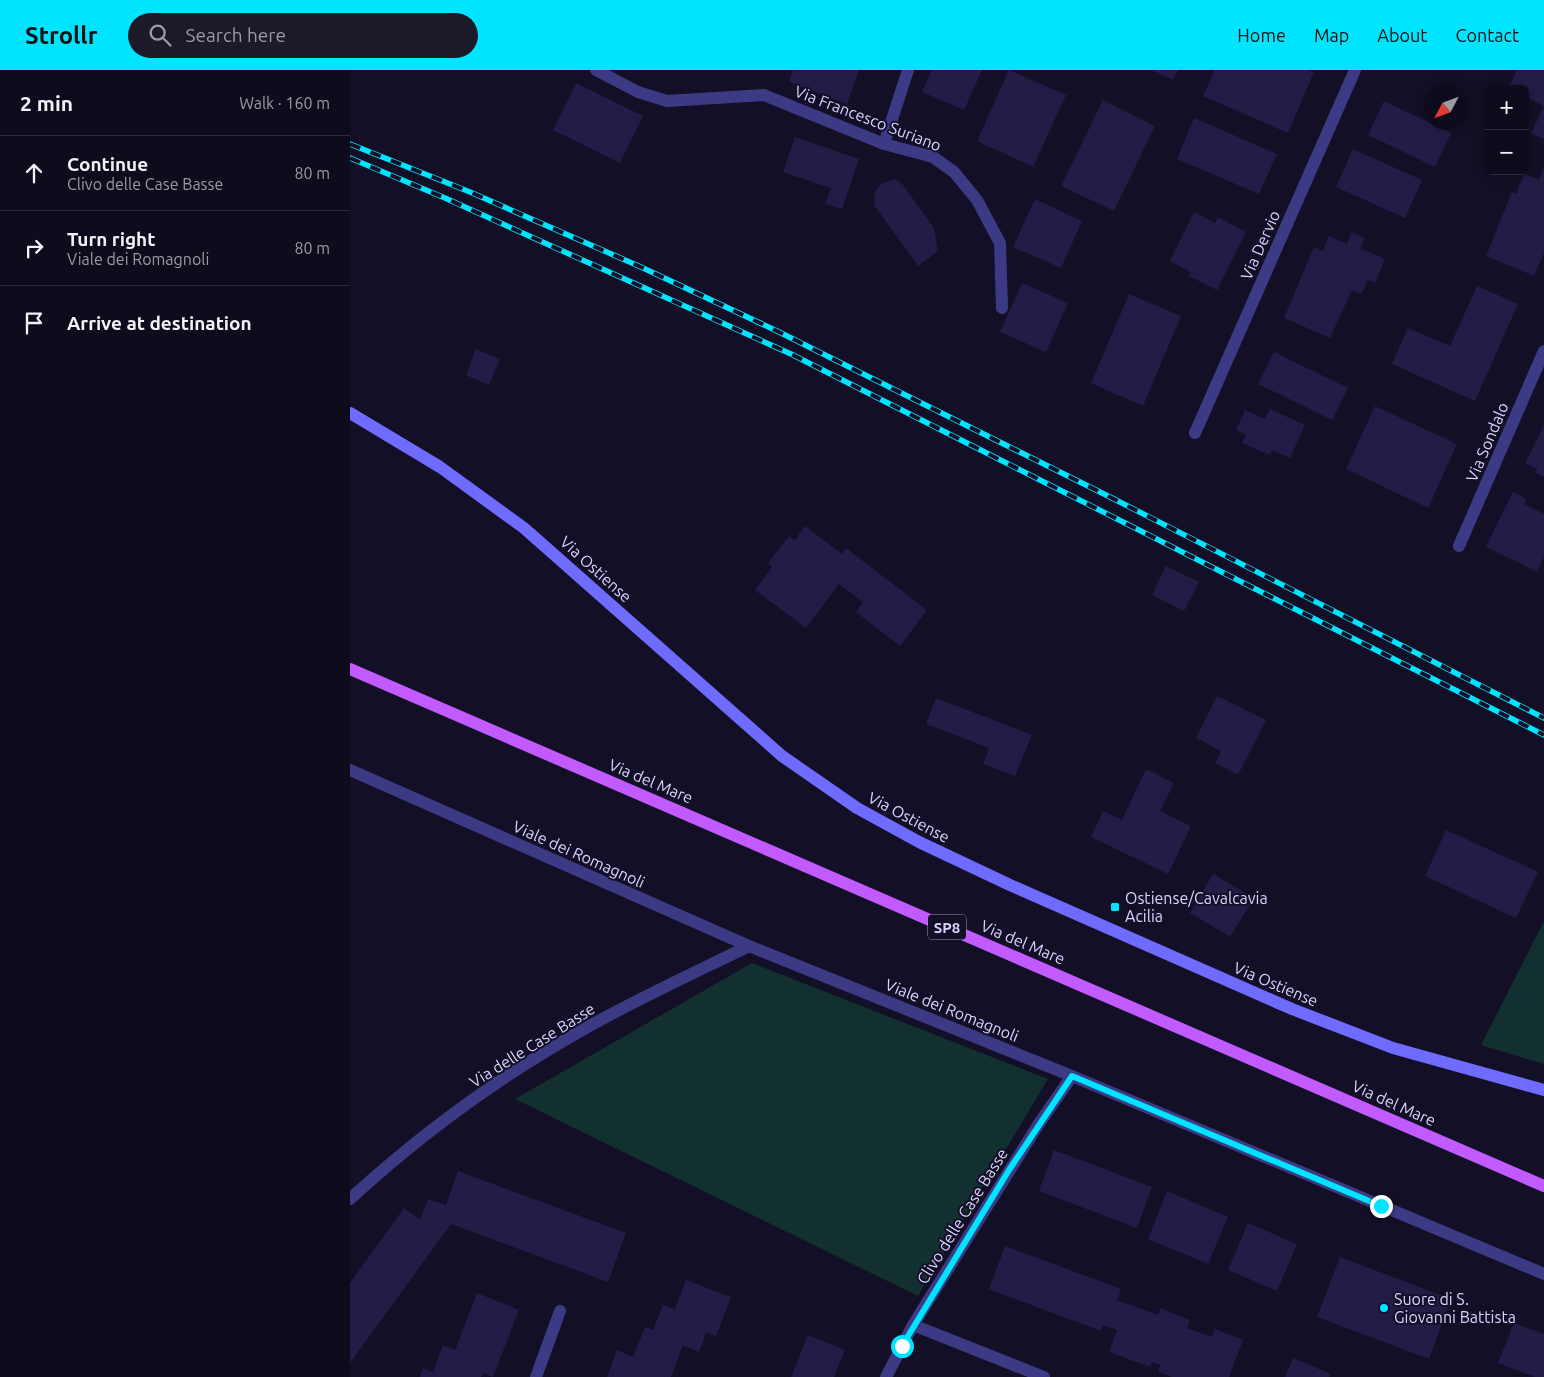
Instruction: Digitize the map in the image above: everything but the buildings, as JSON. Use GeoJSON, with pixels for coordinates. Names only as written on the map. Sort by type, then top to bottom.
{"type":"FeatureCollection","features":[{"type":"Feature","properties":{"kind":"main road","name":"Via Ostiense"},"geometry":{"type":"LineString","coordinates":[[350,413],[434,463],[491,503],[570,567],[782,756],[838,796],[873,817],[919,842],[1010,885],[1292,1009],[1393,1048],[1544,1090]]}},
{"type":"Feature","properties":{"kind":"main road","name":"Via del Mare"},"geometry":{"type":"LineString","coordinates":[[350,669],[1544,1186]]}},
{"type":"Feature","properties":{"kind":"street","name":"Via Francesco Suriano"},"geometry":{"type":"LineString","coordinates":[[596,70],[638,92],[667,102],[764,95],[884,144],[933,157],[954,172],[977,200],[1000,243],[1002,308]]}},
{"type":"Feature","properties":{"kind":"street"},"geometry":{"type":"LineString","coordinates":[[884,144],[908,70]]}},
{"type":"Feature","properties":{"kind":"street","name":"Via Dervio"},"geometry":{"type":"LineString","coordinates":[[1194,433],[1355,70]]}},
{"type":"Feature","properties":{"kind":"street","name":"Via Sondalo"},"geometry":{"type":"LineString","coordinates":[[1459,546],[1544,351]]}},
{"type":"Feature","properties":{"kind":"street","name":"Viale dei Romagnoli"},"geometry":{"type":"LineString","coordinates":[[350,770],[749,946],[1072,1076],[1544,1274]]}},
{"type":"Feature","properties":{"kind":"street","name":"Via delle Case Basse"},"geometry":{"type":"LineString","coordinates":[[350,1199],[423,1136],[558,1045],[635,1002],[749,946]]}},
{"type":"Feature","properties":{"kind":"street","name":"Clivo delle Case Basse"},"geometry":{"type":"LineString","coordinates":[[886,1377],[913,1325],[1038,1125],[1072,1076]]}},
{"type":"Feature","properties":{"kind":"street"},"geometry":{"type":"LineString","coordinates":[[536,1377],[560,1311]]}},
{"type":"Feature","properties":{"kind":"street"},"geometry":{"type":"LineString","coordinates":[[913,1325],[1044,1377]]}},
{"type":"Feature","properties":{"kind":"green space"},"geometry":{"type":"Polygon","coordinates":[[[1544,921],[1544,1064],[1481,1045],[1544,921]]]}},
{"type":"Feature","properties":{"kind":"green space"},"geometry":{"type":"Polygon","coordinates":[[[752,963],[1048,1079],[918,1296],[515,1099],[752,963]]]}},
{"type":"Feature","properties":{"kind":"railway"},"geometry":{"type":"LineString","coordinates":[[350,144],[470,192],[641,267],[777,331],[1110,497],[1544,718]]}},
{"type":"Feature","properties":{"kind":"railway"},"geometry":{"type":"LineString","coordinates":[[350,158],[445,198],[791,354],[1544,735]]}},
{"type":"Feature","properties":{"kind":"place","name":"Ostiense/Cavalcavia Acilia"},"geometry":{"type":"Point","coordinates":[1115,907]}},
{"type":"Feature","properties":{"kind":"place","name":"Suore di S. Giovanni Battista"},"geometry":{"type":"Point","coordinates":[1384,1308]}},
{"type":"Feature","properties":{"kind":"route"},"geometry":{"type":"LineString","coordinates":[[902,1346],[913,1325],[1009,1170],[1072,1076],[1381,1206]]}}]}
